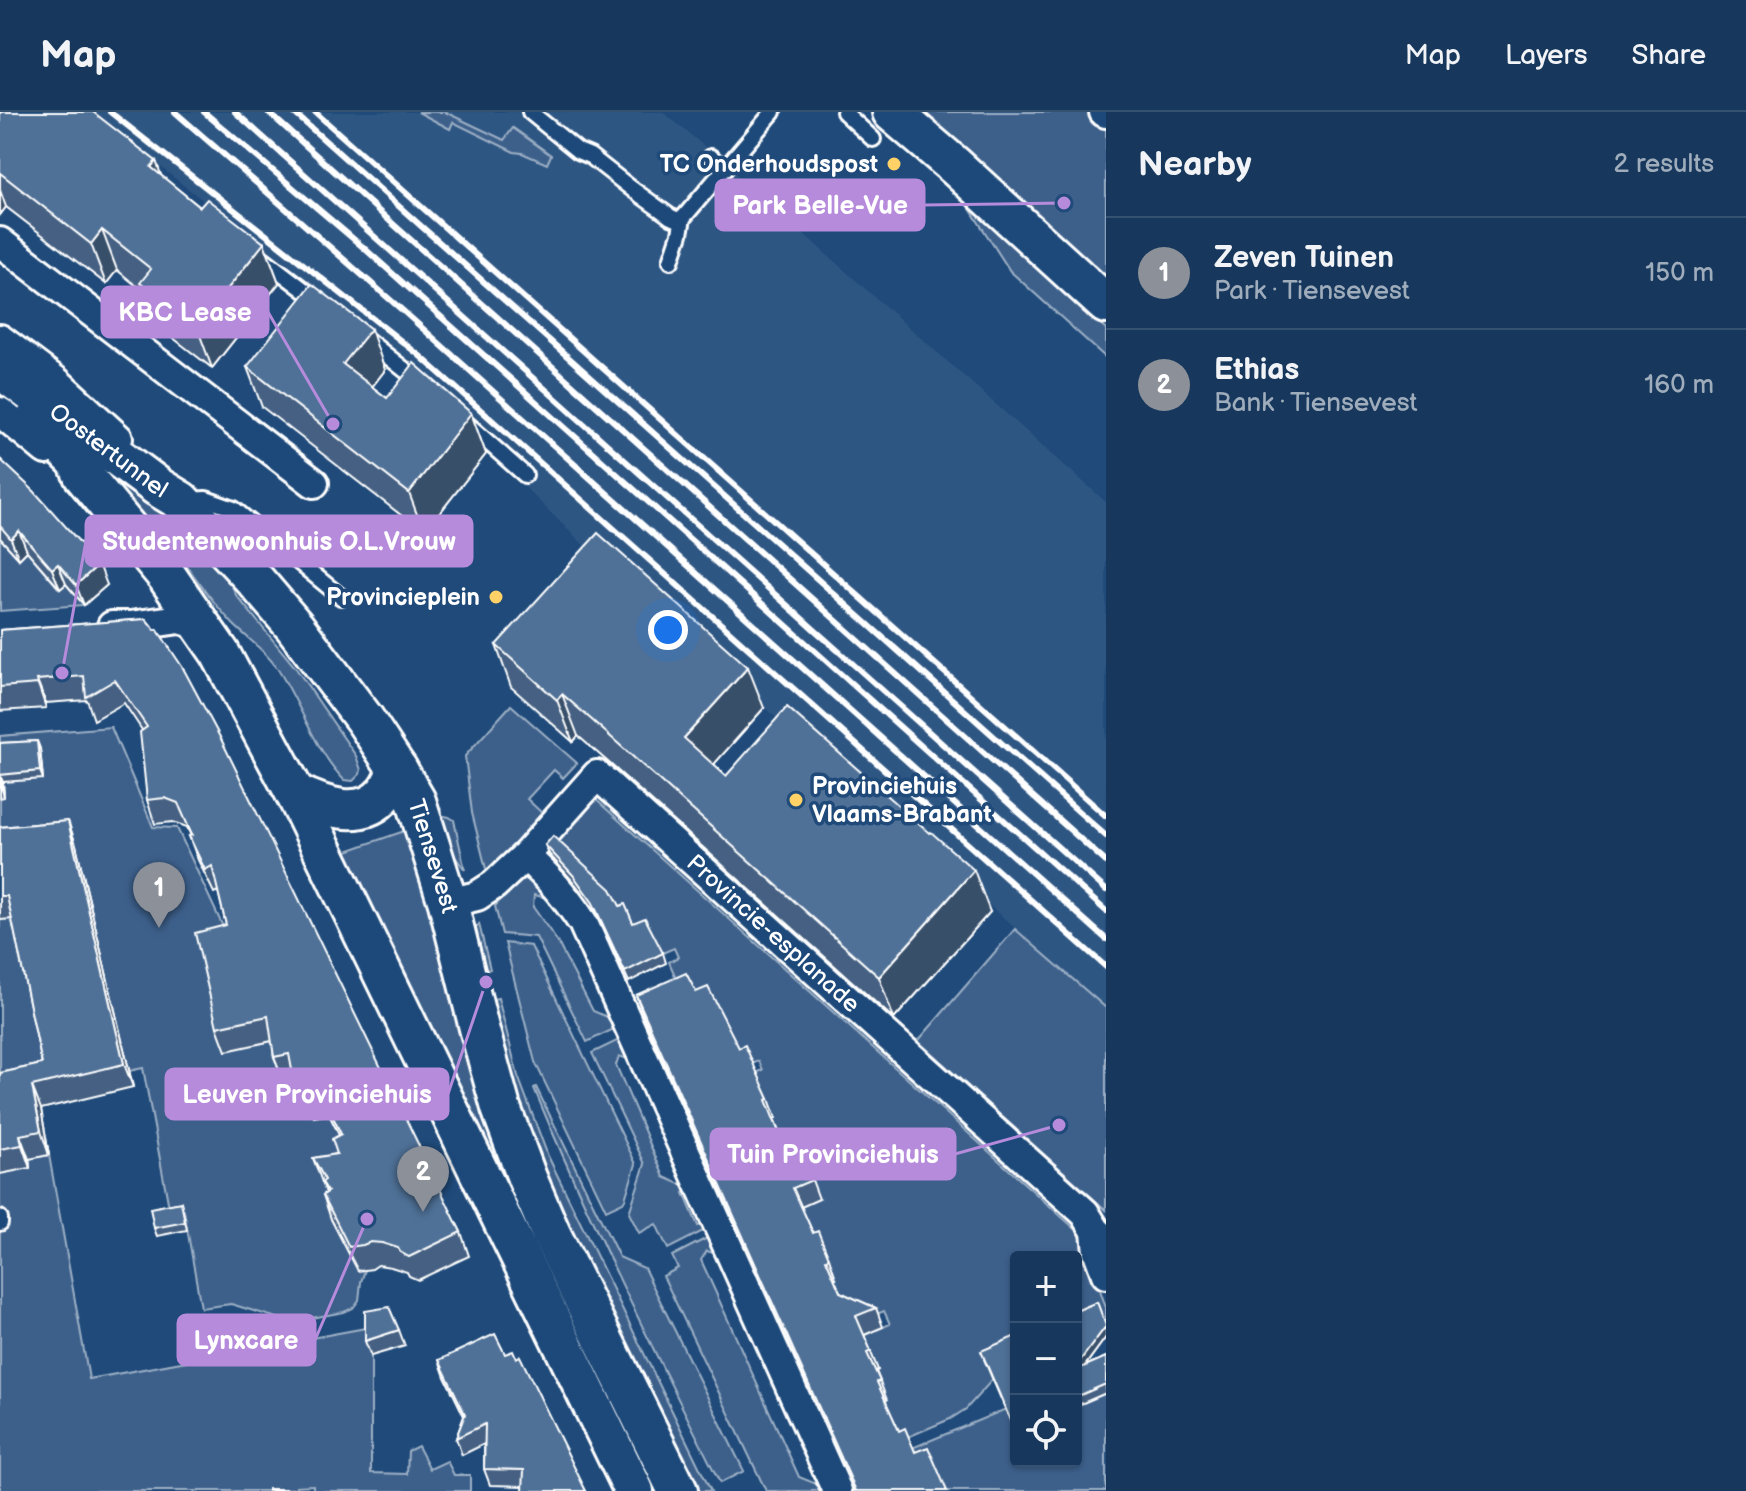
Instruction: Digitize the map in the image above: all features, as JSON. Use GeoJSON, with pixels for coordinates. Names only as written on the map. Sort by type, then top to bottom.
{"type":"FeatureCollection","features":[{"type":"Feature","properties":{"kind":"main road"},"geometry":{"type":"LineString","coordinates":[[883,125],[955,166],[1106,304]]}},
{"type":"Feature","properties":{"kind":"main road","name":"Oostertunnel"},"geometry":{"type":"LineString","coordinates":[[0,369],[181,501]]}},
{"type":"Feature","properties":{"kind":"main road","name":"Oostertunnel"},"geometry":{"type":"LineString","coordinates":[[0,388],[62,445],[77,461],[83,475]]}},
{"type":"Feature","properties":{"kind":"main road"},"geometry":{"type":"LineString","coordinates":[[83,475],[166,575],[220,653],[295,793],[634,1491]]}},
{"type":"Feature","properties":{"kind":"main road","name":"Tiensevest"},"geometry":{"type":"LineString","coordinates":[[181,501],[295,627],[365,720],[416,801],[448,903],[501,1108],[527,1178],[551,1234],[678,1491]]}},
{"type":"Feature","properties":{"kind":"main road"},"geometry":{"type":"LineString","coordinates":[[295,793],[331,808],[351,809],[382,797],[398,770]]}},
{"type":"Feature","properties":{"kind":"street"},"geometry":{"type":"LineString","coordinates":[[0,242],[314,483]]}},
{"type":"Feature","properties":{"kind":"street","name":"Tiensevest"},"geometry":{"type":"LineString","coordinates":[[0,339],[56,381],[166,481],[181,501]]}},
{"type":"Feature","properties":{"kind":"street"},"geometry":{"type":"LineString","coordinates":[[0,412],[65,467],[83,475]]}},
{"type":"Feature","properties":{"kind":"street"},"geometry":{"type":"LineString","coordinates":[[81,626],[130,626],[172,619],[201,625]]}},
{"type":"Feature","properties":{"kind":"street","name":"Provincie-esplanade"},"geometry":{"type":"LineString","coordinates":[[448,903],[477,896],[486,890],[525,856],[597,775],[1085,1213],[1101,1236]]}},
{"type":"Feature","properties":{"kind":"street"},"geometry":{"type":"LineString","coordinates":[[525,856],[561,891],[583,923],[837,1491]]}},
{"type":"Feature","properties":{"kind":"street"},"geometry":{"type":"LineString","coordinates":[[1101,1236],[1098,1252],[1106,1274]]}},
{"type":"Feature","properties":{"kind":"lane"},"geometry":{"type":"LineString","coordinates":[[530,112],[578,151],[590,156],[671,217],[682,221]]}},
{"type":"Feature","properties":{"kind":"lane"},"geometry":{"type":"LineString","coordinates":[[671,261],[683,218],[773,112]]}},
{"type":"Feature","properties":{"kind":"lane"},"geometry":{"type":"LineString","coordinates":[[844,112],[883,125]]}},
{"type":"Feature","properties":{"kind":"lane"},"geometry":{"type":"LineString","coordinates":[[711,157],[725,169]]}},
{"type":"Feature","properties":{"kind":"lane"},"geometry":{"type":"LineString","coordinates":[[246,246],[430,391]]}},
{"type":"Feature","properties":{"kind":"lane"},"geometry":{"type":"LineString","coordinates":[[454,412],[525,475]]}},
{"type":"Feature","properties":{"kind":"lane"},"geometry":{"type":"LineString","coordinates":[[181,501],[206,499],[234,509],[341,597]]}},
{"type":"Feature","properties":{"kind":"shaded area"},"geometry":{"type":"Polygon","coordinates":[[[91,112],[663,112],[710,151],[1106,502],[1106,1008],[613,574],[488,451],[496,440],[400,356],[91,112]]]}},
{"type":"Feature","properties":{"kind":"shaded area"},"geometry":{"type":"Polygon","coordinates":[[[418,112],[445,112],[504,140],[513,128],[551,155],[547,164],[514,152],[453,122],[450,129],[418,112]]]}},
{"type":"Feature","properties":{"kind":"shaded area"},"geometry":{"type":"Polygon","coordinates":[[[922,112],[1090,112],[1106,126],[1106,280],[922,112]]]}},
{"type":"Feature","properties":{"kind":"shaded area"},"geometry":{"type":"Polygon","coordinates":[[[963,198],[1106,329],[1106,358],[1010,271],[963,198]]]}},
{"type":"Feature","properties":{"kind":"shaded area"},"geometry":{"type":"Polygon","coordinates":[[[39,405],[160,504],[228,576],[236,595],[295,667],[356,756],[361,770],[353,781],[344,780],[333,768],[286,682],[262,650],[225,615],[175,550],[166,550],[39,405]]]}},
{"type":"Feature","properties":{"kind":"shaded area"},"geometry":{"type":"Polygon","coordinates":[[[0,538],[19,559],[27,551],[59,589],[66,584],[84,605],[0,611],[0,538]]]}},
{"type":"Feature","properties":{"kind":"shaded area"},"geometry":{"type":"Polygon","coordinates":[[[511,705],[577,763],[563,778],[554,770],[527,799],[544,815],[487,873],[472,813],[465,756],[511,705]]]}},
{"type":"Feature","properties":{"kind":"shaded area"},"geometry":{"type":"Polygon","coordinates":[[[111,727],[153,827],[177,828],[233,948],[256,1044],[283,1039],[295,1078],[313,1108],[329,1114],[350,1157],[333,1203],[331,1219],[351,1258],[365,1270],[359,1300],[353,1308],[344,1312],[290,1322],[231,1304],[201,1308],[184,1211],[170,1213],[143,1068],[129,1071],[76,845],[0,850],[0,736],[111,727]]]}},
{"type":"Feature","properties":{"kind":"shaded area"},"geometry":{"type":"Polygon","coordinates":[[[593,797],[1082,1235],[1106,1308],[1106,1328],[1082,1322],[1082,1251],[1010,1251],[1010,1354],[966,1409],[901,1440],[884,1401],[874,1372],[878,1370],[863,1336],[890,1324],[884,1311],[858,1322],[810,1255],[800,1207],[819,1199],[783,1187],[736,1082],[763,1070],[759,1061],[740,1069],[684,996],[669,962],[678,957],[674,948],[660,954],[552,841],[593,797]]]}},
{"type":"Feature","properties":{"kind":"shaded area"},"geometry":{"type":"Polygon","coordinates":[[[445,816],[454,820],[465,870],[448,847],[437,818],[445,816]]]}},
{"type":"Feature","properties":{"kind":"shaded area"},"geometry":{"type":"Polygon","coordinates":[[[410,829],[660,1491],[650,1491],[341,853],[410,829]]]}},
{"type":"Feature","properties":{"kind":"shaded area"},"geometry":{"type":"Polygon","coordinates":[[[524,879],[530,880],[551,899],[534,895],[533,907],[557,941],[593,1011],[617,1021],[620,1026],[587,1042],[536,937],[502,934],[495,906],[524,879]]]}},
{"type":"Feature","properties":{"kind":"shaded area"},"geometry":{"type":"Polygon","coordinates":[[[15,919],[50,1086],[0,1098],[0,920],[15,919]]]}},
{"type":"Feature","properties":{"kind":"shaded area"},"geometry":{"type":"Polygon","coordinates":[[[479,924],[490,969],[480,972],[473,932],[479,924]]]}},
{"type":"Feature","properties":{"kind":"shaded area"},"geometry":{"type":"Polygon","coordinates":[[[1015,929],[1106,1008],[1106,1210],[918,1041],[1015,929]]]}},
{"type":"Feature","properties":{"kind":"shaded area"},"geometry":{"type":"Polygon","coordinates":[[[505,943],[531,946],[636,1164],[625,1199],[606,1210],[535,1062],[505,943]]]}},
{"type":"Feature","properties":{"kind":"shaded area"},"geometry":{"type":"Polygon","coordinates":[[[498,998],[518,1076],[548,1156],[711,1491],[693,1491],[567,1232],[522,1120],[488,1000],[498,998]]]}},
{"type":"Feature","properties":{"kind":"shaded area"},"geometry":{"type":"Polygon","coordinates":[[[625,1037],[636,1062],[619,1056],[616,1065],[664,1177],[692,1189],[684,1193],[698,1226],[707,1223],[709,1228],[668,1249],[656,1224],[639,1233],[629,1213],[645,1164],[592,1053],[625,1037]]]}},
{"type":"Feature","properties":{"kind":"shaded area"},"geometry":{"type":"Polygon","coordinates":[[[536,1087],[619,1257],[644,1268],[744,1471],[720,1483],[600,1238],[555,1138],[536,1087]]]}},
{"type":"Feature","properties":{"kind":"shaded area"},"geometry":{"type":"Polygon","coordinates":[[[49,1155],[89,1379],[371,1327],[371,1473],[407,1474],[408,1451],[418,1446],[430,1469],[447,1461],[454,1475],[470,1475],[470,1491],[313,1491],[313,1485],[296,1486],[296,1491],[0,1491],[0,1164],[14,1171],[30,1168],[29,1159],[49,1155]]]}},
{"type":"Feature","properties":{"kind":"shaded area"},"geometry":{"type":"Polygon","coordinates":[[[713,1235],[722,1256],[707,1251],[701,1260],[799,1477],[824,1487],[826,1491],[766,1491],[663,1276],[678,1268],[672,1256],[713,1235]]]}},
{"type":"Feature","properties":{"kind":"shaded area"},"geometry":{"type":"Polygon","coordinates":[[[1106,1393],[1106,1491],[946,1491],[922,1471],[912,1448],[1006,1409],[1010,1418],[1010,1467],[1082,1467],[1082,1403],[1106,1393]]]}},
{"type":"Feature","properties":{"kind":"building"},"geometry":{"type":"Polygon","coordinates":[[[0,112],[93,112],[156,161],[151,167],[200,207],[207,199],[264,243],[197,327],[140,283],[151,269],[102,230],[91,244],[0,173],[0,112]]]}},
{"type":"Feature","properties":{"kind":"building"},"geometry":{"type":"Polygon","coordinates":[[[312,284],[371,329],[343,364],[387,398],[414,363],[471,413],[409,493],[247,367],[312,284]]]}},
{"type":"Feature","properties":{"kind":"building"},"geometry":{"type":"Polygon","coordinates":[[[0,459],[34,491],[99,564],[76,585],[58,564],[52,569],[19,531],[11,539],[0,526],[0,459]]]}},
{"type":"Feature","properties":{"kind":"building","name":"Provinciehuis Vlaams-Brabant"},"geometry":{"type":"Polygon","coordinates":[[[598,533],[748,667],[684,738],[726,776],[787,707],[974,870],[879,977],[562,694],[557,700],[496,645],[598,533]]]}},
{"type":"Feature","properties":{"kind":"building"},"geometry":{"type":"Polygon","coordinates":[[[146,619],[157,629],[183,668],[221,739],[461,1232],[409,1257],[398,1248],[382,1243],[370,1242],[349,1247],[323,1195],[328,1192],[322,1182],[325,1180],[313,1158],[337,1154],[332,1139],[341,1134],[321,1091],[306,1093],[304,1084],[295,1086],[289,1054],[274,1057],[268,1016],[217,1027],[195,933],[226,925],[212,866],[205,870],[178,803],[165,798],[147,800],[140,732],[147,727],[115,680],[86,697],[84,676],[0,687],[0,630],[146,619]]]}},
{"type":"Feature","properties":{"kind":"building"},"geometry":{"type":"Polygon","coordinates":[[[37,741],[40,771],[0,775],[0,743],[37,741]]]}},
{"type":"Feature","properties":{"kind":"building"},"geometry":{"type":"Polygon","coordinates":[[[68,821],[124,1064],[32,1086],[41,1131],[20,1135],[22,1145],[0,1149],[0,1073],[42,1064],[7,896],[0,896],[0,827],[68,821]]]}},
{"type":"Feature","properties":{"kind":"building"},"geometry":{"type":"Polygon","coordinates":[[[553,836],[611,889],[620,906],[625,904],[633,923],[645,918],[663,953],[625,972],[593,903],[573,875],[545,845],[553,836]]]}},
{"type":"Feature","properties":{"kind":"building"},"geometry":{"type":"Polygon","coordinates":[[[686,973],[696,992],[708,987],[739,1048],[745,1045],[769,1099],[766,1100],[791,1162],[801,1158],[812,1180],[793,1188],[813,1233],[818,1231],[840,1292],[876,1308],[856,1316],[871,1351],[867,1353],[880,1381],[877,1382],[899,1431],[905,1428],[915,1452],[928,1447],[947,1491],[856,1491],[636,995],[686,973]]]}},
{"type":"Feature","properties":{"kind":"building"},"geometry":{"type":"Polygon","coordinates":[[[181,1202],[185,1222],[154,1228],[150,1208],[181,1202]]]}},
{"type":"Feature","properties":{"kind":"building"},"geometry":{"type":"Polygon","coordinates":[[[1097,1302],[1106,1326],[1082,1358],[1082,1323],[1082,1308],[1097,1302]]]}},
{"type":"Feature","properties":{"kind":"building"},"geometry":{"type":"Polygon","coordinates":[[[389,1307],[399,1330],[365,1341],[365,1311],[389,1307]]]}},
{"type":"Feature","properties":{"kind":"building"},"geometry":{"type":"Polygon","coordinates":[[[495,1334],[505,1354],[513,1351],[516,1358],[520,1356],[586,1491],[523,1491],[524,1470],[484,1469],[485,1424],[456,1438],[465,1414],[439,1360],[495,1334]]]}},
{"type":"Feature","properties":{"kind":"building"},"geometry":{"type":"Polygon","coordinates":[[[1010,1339],[1010,1419],[981,1351],[1010,1339]]]}},
{"type":"Feature","properties":{"kind":"building"},"geometry":{"type":"Polygon","coordinates":[[[1106,1357],[1106,1384],[1082,1394],[1082,1367],[1106,1357]]]}},
{"type":"Feature","properties":{"kind":"building"},"geometry":{"type":"Polygon","coordinates":[[[308,1489],[308,1491],[268,1491],[308,1489]]]}},
{"type":"Feature","properties":{"kind":"railway"},"geometry":{"type":"LineString","coordinates":[[110,112],[419,355],[1106,967]]}},
{"type":"Feature","properties":{"kind":"railway"},"geometry":{"type":"LineString","coordinates":[[175,112],[402,310],[1106,939]]}},
{"type":"Feature","properties":{"kind":"railway"},"geometry":{"type":"LineString","coordinates":[[204,112],[364,248],[1106,911]]}},
{"type":"Feature","properties":{"kind":"railway"},"geometry":{"type":"LineString","coordinates":[[235,112],[1106,890]]}},
{"type":"Feature","properties":{"kind":"railway"},"geometry":{"type":"LineString","coordinates":[[268,112],[1106,862]]}},
{"type":"Feature","properties":{"kind":"railway"},"geometry":{"type":"LineString","coordinates":[[293,112],[1106,836]]}},
{"type":"Feature","properties":{"kind":"railway"},"geometry":{"type":"LineString","coordinates":[[315,112],[1106,816]]}},
{"type":"Feature","properties":{"kind":"place","name":"TC Onderhoudspost"},"geometry":{"type":"Point","coordinates":[894,164]}},
{"type":"Feature","properties":{"kind":"place","name":"Park Belle-Vue"},"geometry":{"type":"Point","coordinates":[1064,203]}},
{"type":"Feature","properties":{"kind":"place","name":"KBC Lease"},"geometry":{"type":"Point","coordinates":[333,424]}},
{"type":"Feature","properties":{"kind":"place","name":"Provincieplein"},"geometry":{"type":"Point","coordinates":[496,597]}},
{"type":"Feature","properties":{"kind":"place","name":"Studentenwoonhuis O.L.Vrouw"},"geometry":{"type":"Point","coordinates":[62,673]}},
{"type":"Feature","properties":{"kind":"place","name":"Provinciehuis Vlaams-Brabant"},"geometry":{"type":"Point","coordinates":[796,800]}},
{"type":"Feature","properties":{"kind":"place","name":"Zeven Tuinen"},"geometry":{"type":"Point","coordinates":[159,928]}},
{"type":"Feature","properties":{"kind":"place","name":"Leuven Provinciehuis"},"geometry":{"type":"Point","coordinates":[486,982]}},
{"type":"Feature","properties":{"kind":"place","name":"Tuin Provinciehuis"},"geometry":{"type":"Point","coordinates":[1059,1125]}},
{"type":"Feature","properties":{"kind":"place","name":"Ethias"},"geometry":{"type":"Point","coordinates":[423,1212]}},
{"type":"Feature","properties":{"kind":"place","name":"Lynxcare"},"geometry":{"type":"Point","coordinates":[367,1219]}}]}
